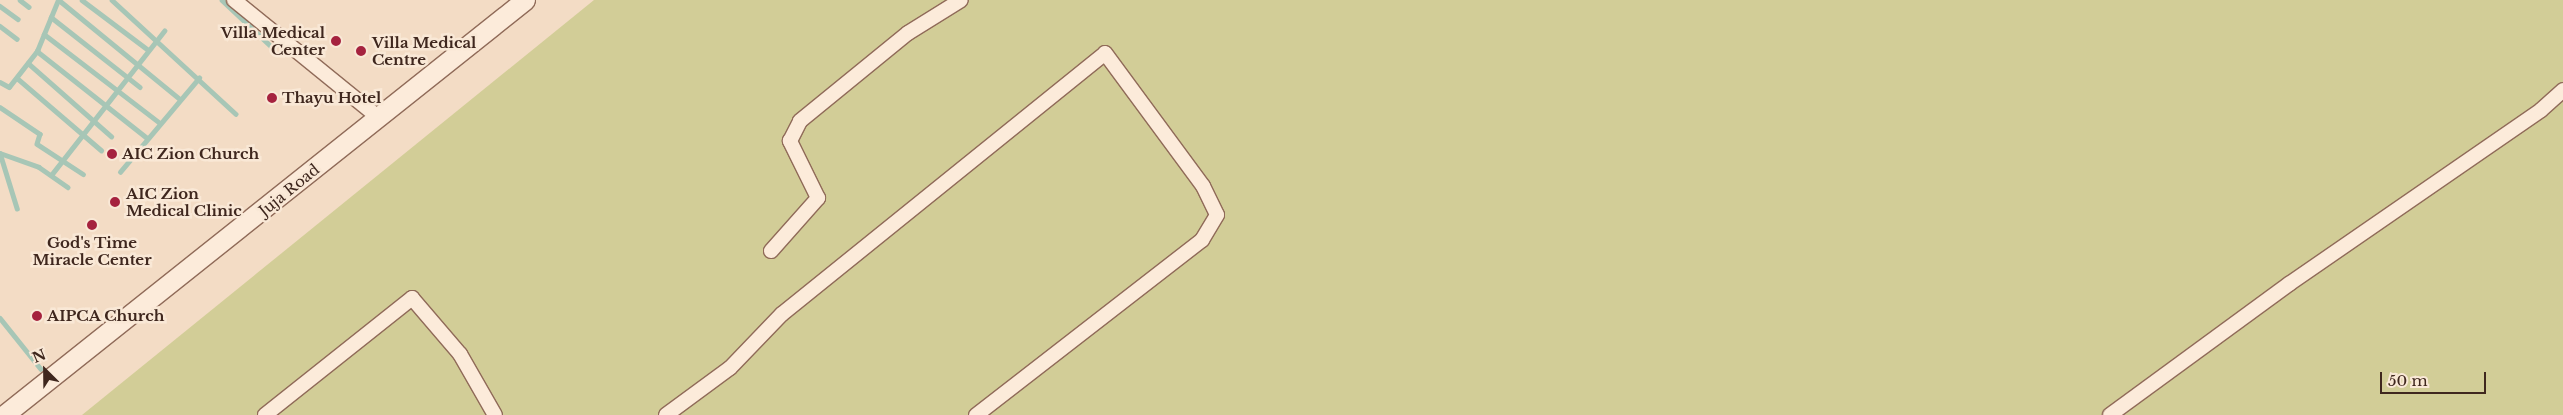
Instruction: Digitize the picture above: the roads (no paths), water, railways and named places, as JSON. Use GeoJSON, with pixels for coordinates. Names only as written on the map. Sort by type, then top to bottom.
{"type":"FeatureCollection","features":[{"type":"Feature","properties":{"kind":"main road","name":"Juja Road"},"geometry":{"type":"LineString","coordinates":[[4,415],[525,0]]}},
{"type":"Feature","properties":{"kind":"street"},"geometry":{"type":"LineString","coordinates":[[234,0],[378,118]]}},
{"type":"Feature","properties":{"kind":"street"},"geometry":{"type":"LineString","coordinates":[[771,251],[818,198],[790,141],[800,121],[908,34],[962,0]]}},
{"type":"Feature","properties":{"kind":"street"},"geometry":{"type":"LineString","coordinates":[[666,415],[730,368],[782,314],[1105,53],[1203,186],[1217,215],[1202,240],[976,415]]}},
{"type":"Feature","properties":{"kind":"street"},"geometry":{"type":"LineString","coordinates":[[2110,415],[2289,284],[2542,110],[2563,90]]}},
{"type":"Feature","properties":{"kind":"street"},"geometry":{"type":"LineString","coordinates":[[265,415],[412,298],[460,354],[495,415]]}},
{"type":"Feature","properties":{"kind":"waterway"},"geometry":{"type":"LineString","coordinates":[[20,0],[29,7]]}},
{"type":"Feature","properties":{"kind":"waterway"},"geometry":{"type":"LineString","coordinates":[[0,82],[9,87],[37,51],[58,0]]}},
{"type":"Feature","properties":{"kind":"waterway"},"geometry":{"type":"LineString","coordinates":[[59,0],[180,99]]}},
{"type":"Feature","properties":{"kind":"waterway"},"geometry":{"type":"LineString","coordinates":[[82,0],[147,49]]}},
{"type":"Feature","properties":{"kind":"waterway"},"geometry":{"type":"LineString","coordinates":[[112,0],[236,114]]}},
{"type":"Feature","properties":{"kind":"waterway"},"geometry":{"type":"LineString","coordinates":[[222,0],[273,48]]}},
{"type":"Feature","properties":{"kind":"waterway"},"geometry":{"type":"LineString","coordinates":[[0,6],[18,19]]}},
{"type":"Feature","properties":{"kind":"waterway"},"geometry":{"type":"LineString","coordinates":[[51,17],[140,87]]}},
{"type":"Feature","properties":{"kind":"waterway"},"geometry":{"type":"LineString","coordinates":[[0,26],[17,39]]}},
{"type":"Feature","properties":{"kind":"waterway"},"geometry":{"type":"LineString","coordinates":[[52,174],[164,31]]}},
{"type":"Feature","properties":{"kind":"waterway"},"geometry":{"type":"LineString","coordinates":[[44,34],[160,123]]}},
{"type":"Feature","properties":{"kind":"waterway"},"geometry":{"type":"LineString","coordinates":[[37,51],[147,138]]}},
{"type":"Feature","properties":{"kind":"waterway"},"geometry":{"type":"LineString","coordinates":[[28,63],[111,136]]}},
{"type":"Feature","properties":{"kind":"waterway"},"geometry":{"type":"LineString","coordinates":[[17,78],[101,150]]}},
{"type":"Feature","properties":{"kind":"waterway"},"geometry":{"type":"LineString","coordinates":[[120,172],[199,78]]}},
{"type":"Feature","properties":{"kind":"waterway"},"geometry":{"type":"LineString","coordinates":[[0,107],[40,134],[37,144],[83,174]]}},
{"type":"Feature","properties":{"kind":"waterway"},"geometry":{"type":"LineString","coordinates":[[0,153],[39,167],[68,187]]}},
{"type":"Feature","properties":{"kind":"waterway"},"geometry":{"type":"LineString","coordinates":[[0,153],[17,208]]}},
{"type":"Feature","properties":{"kind":"waterway"},"geometry":{"type":"LineString","coordinates":[[0,318],[41,369]]}},
{"type":"Feature","properties":{"kind":"place","name":"Villa Medical Center"},"geometry":{"type":"Point","coordinates":[336,41]}},
{"type":"Feature","properties":{"kind":"place","name":"Villa Medical Centre"},"geometry":{"type":"Point","coordinates":[361,51]}},
{"type":"Feature","properties":{"kind":"place","name":"Thayu Hotel"},"geometry":{"type":"Point","coordinates":[272,98]}},
{"type":"Feature","properties":{"kind":"place","name":"AIC Zion Church"},"geometry":{"type":"Point","coordinates":[112,154]}},
{"type":"Feature","properties":{"kind":"place","name":"AIC Zion Medical Clinic"},"geometry":{"type":"Point","coordinates":[115,202]}},
{"type":"Feature","properties":{"kind":"place","name":"God's Time Miracle Center"},"geometry":{"type":"Point","coordinates":[92,225]}},
{"type":"Feature","properties":{"kind":"place","name":"AIPCA Church"},"geometry":{"type":"Point","coordinates":[37,316]}}]}
